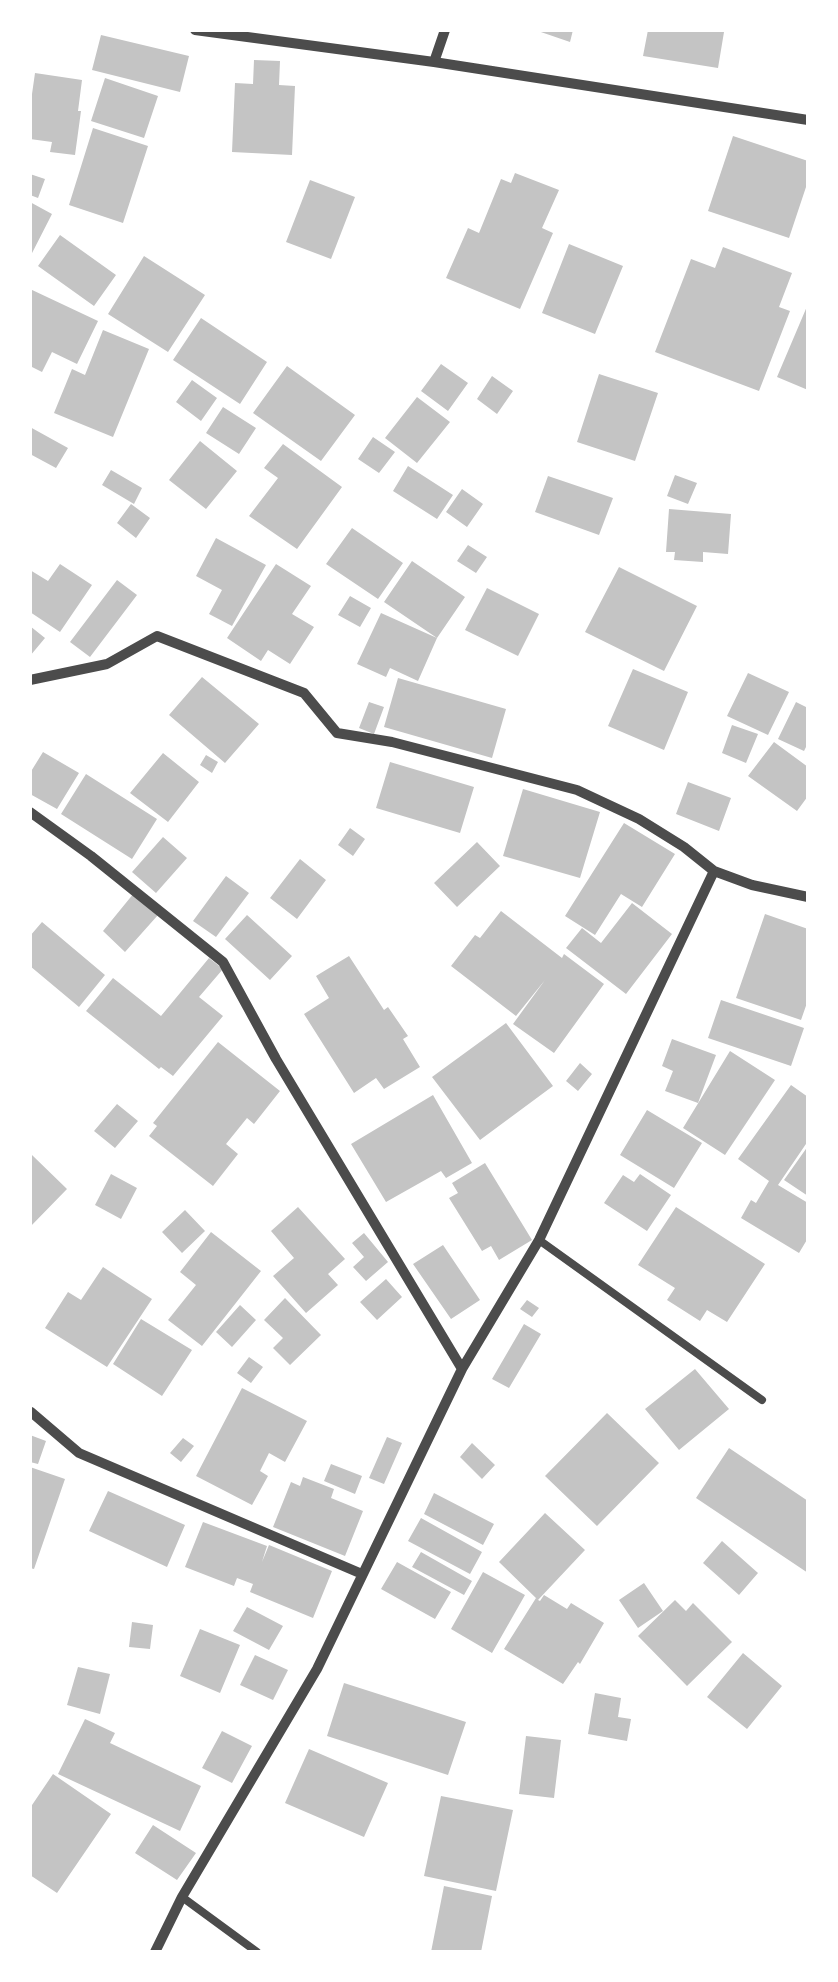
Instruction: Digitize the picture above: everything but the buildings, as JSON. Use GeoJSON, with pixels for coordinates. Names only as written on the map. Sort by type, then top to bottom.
{"type":"FeatureCollection","features":[{"type":"Feature","properties":{"kind":"street"},"geometry":{"type":"LineString","coordinates":[[195,30],[434,62],[808,120]]}},
{"type":"Feature","properties":{"kind":"street"},"geometry":{"type":"LineString","coordinates":[[434,62],[446,30]]}},
{"type":"Feature","properties":{"kind":"street"},"geometry":{"type":"LineString","coordinates":[[30,680],[107,664],[157,636],[304,693],[337,733],[392,742],[577,790],[639,818],[714,872],[752,886],[808,897]]}},
{"type":"Feature","properties":{"kind":"street"},"geometry":{"type":"LineString","coordinates":[[30,812],[223,962],[276,1060],[462,1369]]}},
{"type":"Feature","properties":{"kind":"street"},"geometry":{"type":"LineString","coordinates":[[155,1952],[182,1897],[317,1669],[462,1369],[539,1240],[714,872]]}},
{"type":"Feature","properties":{"kind":"street"},"geometry":{"type":"LineString","coordinates":[[31,1412],[79,1453],[362,1574]]}},
{"type":"Feature","properties":{"kind":"lane"},"geometry":{"type":"LineString","coordinates":[[539,1240],[762,1400]]}},
{"type":"Feature","properties":{"kind":"lane"},"geometry":{"type":"LineString","coordinates":[[182,1897],[257,1952]]}}]}
